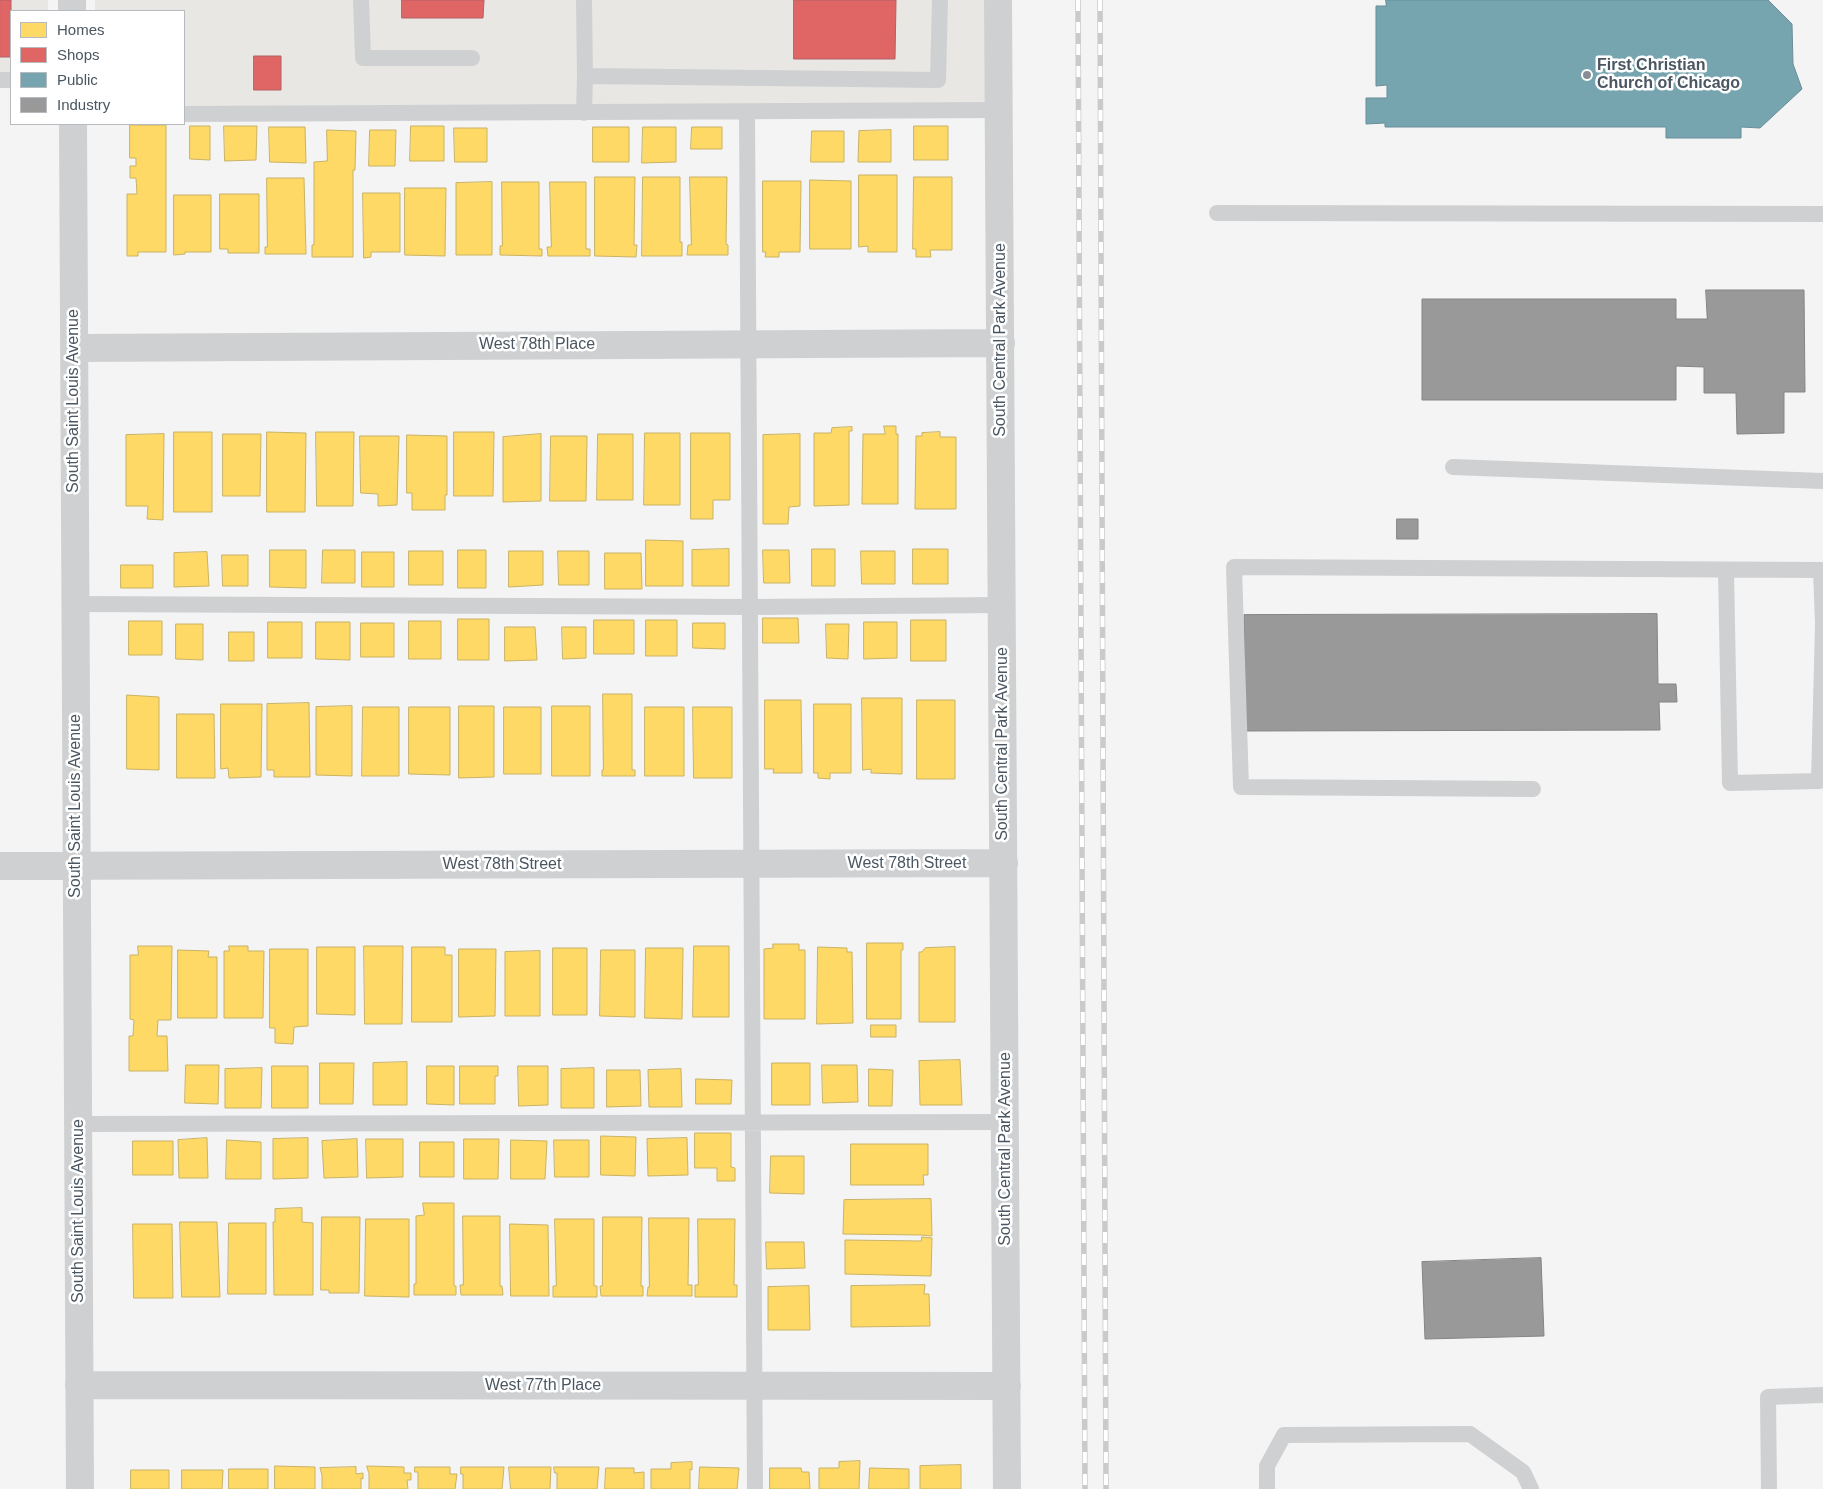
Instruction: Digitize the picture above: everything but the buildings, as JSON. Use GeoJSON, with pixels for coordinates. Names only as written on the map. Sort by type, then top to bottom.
{"type":"FeatureCollection","features":[{"type":"Feature","properties":{"kind":"street","name":"South Central Park Avenue"},"geometry":{"type":"LineString","coordinates":[[998,0],[1007,1489]]}},
{"type":"Feature","properties":{"kind":"street","name":"South Saint Louis Avenue"},"geometry":{"type":"LineString","coordinates":[[73,125],[80,1489]]}},
{"type":"Feature","properties":{"kind":"street","name":"West 78th Place"},"geometry":{"type":"LineString","coordinates":[[74,348],[1001,343]]}},
{"type":"Feature","properties":{"kind":"street","name":"West 78th Street"},"geometry":{"type":"LineString","coordinates":[[0,866],[1004,864]]}},
{"type":"Feature","properties":{"kind":"street","name":"West 77th Place"},"geometry":{"type":"LineString","coordinates":[[79,1385],[1007,1386]]}},
{"type":"Feature","properties":{"kind":"lane"},"geometry":{"type":"LineString","coordinates":[[361,0],[363,58],[472,58]]}},
{"type":"Feature","properties":{"kind":"lane"},"geometry":{"type":"LineString","coordinates":[[584,0],[584,113]]}},
{"type":"Feature","properties":{"kind":"lane"},"geometry":{"type":"LineString","coordinates":[[585,76],[938,80],[940,0]]}},
{"type":"Feature","properties":{"kind":"lane"},"geometry":{"type":"LineString","coordinates":[[185,114],[999,110]]}},
{"type":"Feature","properties":{"kind":"lane"},"geometry":{"type":"LineString","coordinates":[[747,112],[755,1489]]}},
{"type":"Feature","properties":{"kind":"lane"},"geometry":{"type":"LineString","coordinates":[[1217,213],[1823,214]]}},
{"type":"Feature","properties":{"kind":"lane"},"geometry":{"type":"LineString","coordinates":[[1453,467],[1823,481]]}},
{"type":"Feature","properties":{"kind":"lane"},"geometry":{"type":"LineString","coordinates":[[1533,789],[1241,787],[1234,567],[1821,570],[1823,624],[1819,781],[1730,783],[1726,570]]}},
{"type":"Feature","properties":{"kind":"lane"},"geometry":{"type":"LineString","coordinates":[[75,604],[750,607],[1002,605]]}},
{"type":"Feature","properties":{"kind":"lane"},"geometry":{"type":"LineString","coordinates":[[78,1124],[1005,1122]]}},
{"type":"Feature","properties":{"kind":"lane"},"geometry":{"type":"LineString","coordinates":[[1769,1489],[1768,1397],[1823,1395]]}},
{"type":"Feature","properties":{"kind":"lane"},"geometry":{"type":"LineString","coordinates":[[1267,1489],[1267,1466],[1284,1435],[1470,1434],[1523,1472],[1531,1489]]}},
{"type":"Feature","properties":{"kind":"shaded area"},"geometry":{"type":"Polygon","coordinates":[[[0,0],[48,0],[48,10],[10,10],[10,80],[0,80],[0,0]]]}},
{"type":"Feature","properties":{"kind":"shaded area"},"geometry":{"type":"Polygon","coordinates":[[[95,0],[984,0],[985,111],[185,115],[185,10],[95,10],[95,0]]]}},
{"type":"Feature","properties":{"kind":"railway"},"geometry":{"type":"LineString","coordinates":[[1078,0],[1085,1489]]}},
{"type":"Feature","properties":{"kind":"railway"},"geometry":{"type":"LineString","coordinates":[[1100,0],[1106,1489]]}},
{"type":"Feature","properties":{"kind":"place","name":"First Christian Church of Chicago"},"geometry":{"type":"Point","coordinates":[1587,75]}}]}
